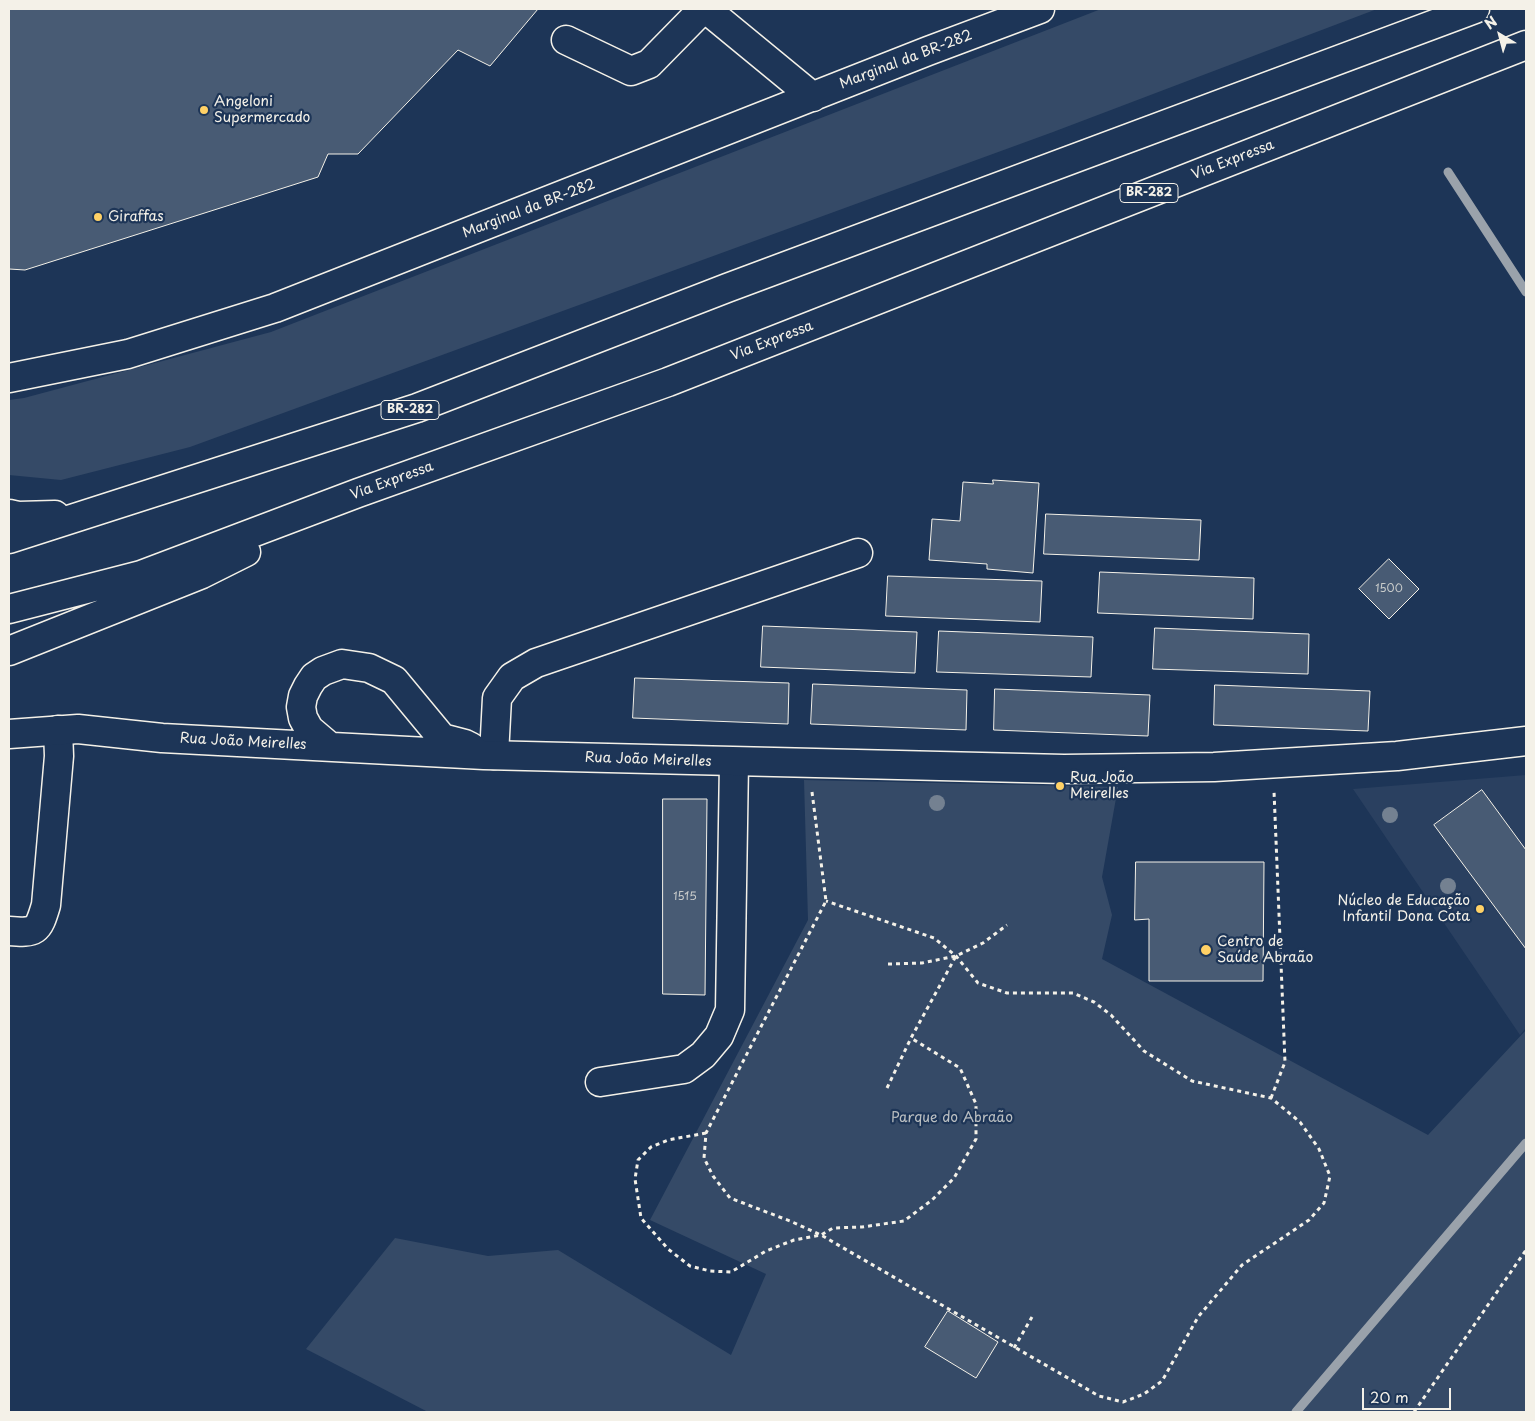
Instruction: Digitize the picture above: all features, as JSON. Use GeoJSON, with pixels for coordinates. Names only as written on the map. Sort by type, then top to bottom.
{"type":"FeatureCollection","features":[{"type":"Feature","properties":{"kind":"main road"},"geometry":{"type":"LineString","coordinates":[[566,40],[631,71],[649,64],[705,9],[813,97]]}},
{"type":"Feature","properties":{"kind":"main road","name":"Marginal da BR-282"},"geometry":{"type":"LineString","coordinates":[[9,378],[128,354],[275,308],[928,51],[1040,9]]}},
{"type":"Feature","properties":{"kind":"main road","name":"BR-282"},"geometry":{"type":"LineString","coordinates":[[9,539],[417,408],[737,284],[1475,9]]}},
{"type":"Feature","properties":{"kind":"main road","name":"Via Expressa"},"geometry":{"type":"LineString","coordinates":[[9,609],[141,575],[358,494],[677,379],[1526,45]]}},
{"type":"Feature","properties":{"kind":"main road"},"geometry":{"type":"LineString","coordinates":[[9,651],[202,574],[358,494]]}},
{"type":"Feature","properties":{"kind":"main road"},"geometry":{"type":"LineString","coordinates":[[9,514],[18,516],[87,514]]}},
{"type":"Feature","properties":{"kind":"main road"},"geometry":{"type":"LineString","coordinates":[[329,746],[309,729],[303,718],[301,707],[308,686],[314,677],[323,671],[342,664],[369,668],[394,680],[442,738],[465,744],[489,755],[498,698],[512,677],[536,663],[858,553]]}},
{"type":"Feature","properties":{"kind":"main road","name":"Rua João Meirelles"},"geometry":{"type":"LineString","coordinates":[[9,734],[78,729],[162,738],[489,755],[1064,769],[1214,767],[1272,764],[1396,756],[1526,741]]}},
{"type":"Feature","properties":{"kind":"main road"},"geometry":{"type":"LineString","coordinates":[[9,931],[28,933],[35,929],[40,922],[46,905],[59,756],[58,730]]}},
{"type":"Feature","properties":{"kind":"main road"},"geometry":{"type":"LineString","coordinates":[[600,1082],[684,1069],[703,1055],[719,1036],[730,1010],[734,762]]}},
{"type":"Feature","properties":{"kind":"path"},"geometry":{"type":"LineString","coordinates":[[808,764],[826,901],[706,1133],[704,1158],[713,1176],[730,1198],[821,1235],[1099,1396],[1123,1402],[1144,1394],[1162,1381],[1198,1318],[1242,1265],[1309,1220],[1324,1204],[1330,1176],[1319,1150],[1300,1122],[1271,1098],[1192,1081],[1144,1051],[1111,1015],[1094,1002],[1073,993],[1007,993],[978,983],[956,956],[934,938],[826,901]]}},
{"type":"Feature","properties":{"kind":"path"},"geometry":{"type":"LineString","coordinates":[[1271,1098],[1285,1062],[1272,764]]}},
{"type":"Feature","properties":{"kind":"path"},"geometry":{"type":"LineString","coordinates":[[888,964],[922,963],[956,956],[983,943],[1007,925]]}},
{"type":"Feature","properties":{"kind":"path"},"geometry":{"type":"LineString","coordinates":[[887,1088],[911,1038],[956,956]]}},
{"type":"Feature","properties":{"kind":"path"},"geometry":{"type":"LineString","coordinates":[[706,1133],[668,1140],[652,1147],[638,1160],[635,1179],[641,1218],[668,1249],[690,1266],[710,1271],[731,1272],[766,1251],[794,1240],[821,1235],[833,1228],[862,1227],[904,1221],[932,1200],[954,1178],[976,1139],[976,1104],[960,1068],[911,1038]]}},
{"type":"Feature","properties":{"kind":"path"},"geometry":{"type":"LineString","coordinates":[[1414,1412],[1526,1250]]}},
{"type":"Feature","properties":{"kind":"path"},"geometry":{"type":"LineString","coordinates":[[1014,1348],[1032,1317]]}},
{"type":"Feature","properties":{"kind":"shaded area","name":"Núcleo de Educação Infantil Dona Cota"},"geometry":{"type":"Polygon","coordinates":[[[1526,775],[1526,1028],[1520,1035],[1353,789],[1526,775]]]}},
{"type":"Feature","properties":{"kind":"green space"},"geometry":{"type":"Polygon","coordinates":[[[1101,9],[1377,9],[1053,132],[190,447],[61,480],[9,475],[9,400],[24,398],[271,332],[1101,9]]]}},
{"type":"Feature","properties":{"kind":"green space","name":"Parque do Abraão"},"geometry":{"type":"Polygon","coordinates":[[[804,780],[1118,787],[1102,877],[1112,915],[1102,959],[1428,1135],[1526,1030],[1526,1412],[428,1412],[306,1349],[395,1238],[488,1256],[558,1250],[731,1355],[766,1274],[650,1220],[808,920],[804,780]]]}},
{"type":"Feature","properties":{"kind":"building","name":"Angeloni Supermercado"},"geometry":{"type":"Polygon","coordinates":[[[9,9],[538,9],[490,66],[458,50],[358,154],[328,154],[318,177],[25,270],[9,269],[9,9]]]}},
{"type":"Feature","properties":{"kind":"building"},"geometry":{"type":"Polygon","coordinates":[[[993,480],[1039,483],[1033,573],[987,569],[987,564],[929,560],[932,519],[960,521],[963,482],[993,484],[993,480]]]}},
{"type":"Feature","properties":{"kind":"building"},"geometry":{"type":"Polygon","coordinates":[[[1046,514],[1201,520],[1199,560],[1044,554],[1046,514]]]}},
{"type":"Feature","properties":{"kind":"building"},"geometry":{"type":"Polygon","coordinates":[[[1389,559],[1419,589],[1389,619],[1359,589],[1389,559]]]}},
{"type":"Feature","properties":{"kind":"building"},"geometry":{"type":"Polygon","coordinates":[[[1100,572],[1254,578],[1253,619],[1098,613],[1100,572]]]}},
{"type":"Feature","properties":{"kind":"building"},"geometry":{"type":"Polygon","coordinates":[[[888,576],[1042,581],[1040,622],[886,616],[888,576]]]}},
{"type":"Feature","properties":{"kind":"building"},"geometry":{"type":"Polygon","coordinates":[[[763,626],[917,632],[915,673],[761,667],[763,626]]]}},
{"type":"Feature","properties":{"kind":"building"},"geometry":{"type":"Polygon","coordinates":[[[1155,628],[1309,634],[1308,674],[1153,669],[1155,628]]]}},
{"type":"Feature","properties":{"kind":"building"},"geometry":{"type":"Polygon","coordinates":[[[939,631],[1093,637],[1091,677],[937,672],[939,631]]]}},
{"type":"Feature","properties":{"kind":"building"},"geometry":{"type":"Polygon","coordinates":[[[635,678],[789,683],[788,724],[633,718],[635,678]]]}},
{"type":"Feature","properties":{"kind":"building"},"geometry":{"type":"Polygon","coordinates":[[[813,684],[967,690],[966,730],[811,724],[813,684]]]}},
{"type":"Feature","properties":{"kind":"building"},"geometry":{"type":"Polygon","coordinates":[[[1215,685],[1370,691],[1368,731],[1214,725],[1215,685]]]}},
{"type":"Feature","properties":{"kind":"building"},"geometry":{"type":"Polygon","coordinates":[[[995,689],[1150,695],[1148,736],[994,730],[995,689]]]}},
{"type":"Feature","properties":{"kind":"building"},"geometry":{"type":"Polygon","coordinates":[[[1482,790],[1526,850],[1526,949],[1434,825],[1482,790]]]}},
{"type":"Feature","properties":{"kind":"building"},"geometry":{"type":"Polygon","coordinates":[[[663,799],[707,799],[705,995],[663,994],[663,799]]]}},
{"type":"Feature","properties":{"kind":"building","name":"Centro de Saúde Abraão"},"geometry":{"type":"Polygon","coordinates":[[[1136,862],[1264,862],[1263,981],[1149,981],[1149,919],[1135,920],[1136,862]]]}},
{"type":"Feature","properties":{"kind":"building"},"geometry":{"type":"Polygon","coordinates":[[[948,1311],[998,1342],[976,1378],[925,1347],[948,1311]]]}},
{"type":"Feature","properties":{"kind":"waterway"},"geometry":{"type":"LineString","coordinates":[[1448,172],[1526,292]]}},
{"type":"Feature","properties":{"kind":"waterway"},"geometry":{"type":"LineString","coordinates":[[1296,1412],[1526,1143]]}},
{"type":"Feature","properties":{"kind":"place","name":"Angeloni Supermercado"},"geometry":{"type":"Point","coordinates":[204,110]}},
{"type":"Feature","properties":{"kind":"place","name":"Giraffas"},"geometry":{"type":"Point","coordinates":[98,217]}},
{"type":"Feature","properties":{"kind":"place","name":"Rua João Meirelles"},"geometry":{"type":"Point","coordinates":[1060,786]}},
{"type":"Feature","properties":{"kind":"place","name":"Núcleo de Educação Infantil Dona Cota"},"geometry":{"type":"Point","coordinates":[1480,909]}},
{"type":"Feature","properties":{"kind":"place","name":"Centro de Saúde Abraão"},"geometry":{"type":"Point","coordinates":[1206,950]}}]}
